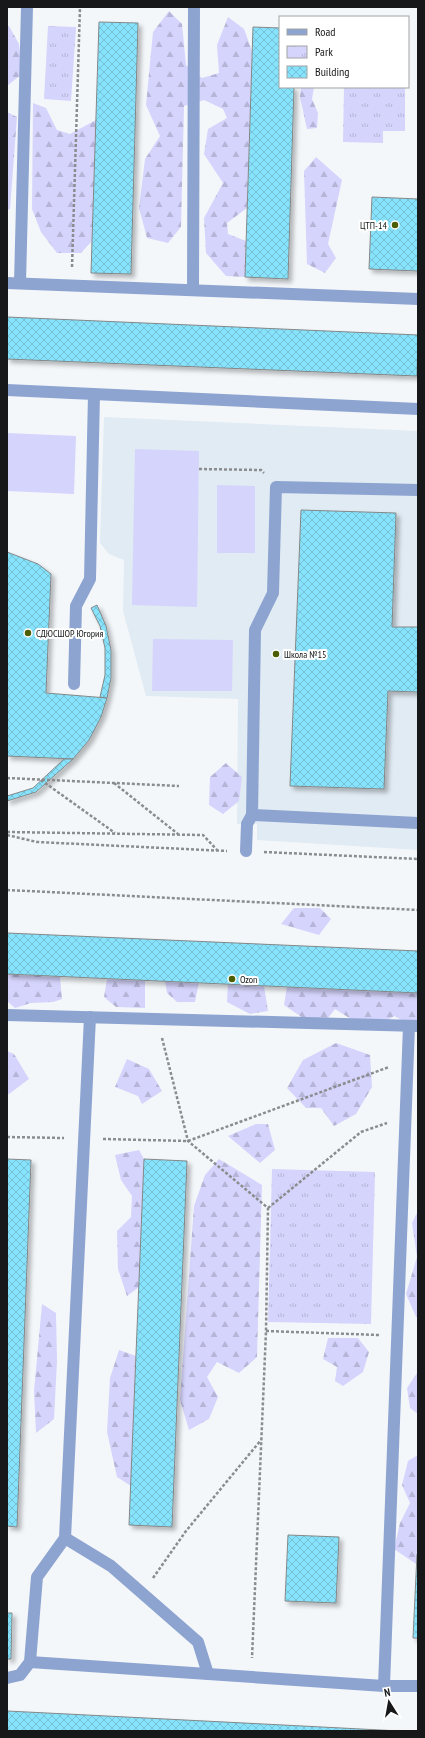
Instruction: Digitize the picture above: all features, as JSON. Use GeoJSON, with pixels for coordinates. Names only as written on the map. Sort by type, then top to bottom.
{"type":"FeatureCollection","features":[{"type":"Feature","properties":{"kind":"lane"},"geometry":{"type":"LineString","coordinates":[[20,283],[27,7]]}},
{"type":"Feature","properties":{"kind":"lane"},"geometry":{"type":"LineString","coordinates":[[193,290],[194,7]]}},
{"type":"Feature","properties":{"kind":"lane"},"geometry":{"type":"LineString","coordinates":[[7,283],[418,299]]}},
{"type":"Feature","properties":{"kind":"lane"},"geometry":{"type":"LineString","coordinates":[[7,390],[418,409]]}},
{"type":"Feature","properties":{"kind":"lane"},"geometry":{"type":"LineString","coordinates":[[74,684],[76,606],[90,579],[94,394]]}},
{"type":"Feature","properties":{"kind":"lane"},"geometry":{"type":"LineString","coordinates":[[246,852],[247,824],[252,815],[255,630],[273,593],[276,487],[418,490]]}},
{"type":"Feature","properties":{"kind":"lane"},"geometry":{"type":"LineString","coordinates":[[252,815],[418,823]]}},
{"type":"Feature","properties":{"kind":"lane"},"geometry":{"type":"LineString","coordinates":[[7,1015],[413,1026],[407,1060],[384,1686]]}},
{"type":"Feature","properties":{"kind":"lane"},"geometry":{"type":"LineString","coordinates":[[7,1678],[20,1675],[30,1662],[37,1577],[65,1538],[90,1018]]}},
{"type":"Feature","properties":{"kind":"lane"},"geometry":{"type":"LineString","coordinates":[[65,1538],[111,1566],[198,1642],[208,1674]]}},
{"type":"Feature","properties":{"kind":"lane"},"geometry":{"type":"LineString","coordinates":[[30,1662],[384,1686],[418,1686]]}},
{"type":"Feature","properties":{"kind":"path"},"geometry":{"type":"LineString","coordinates":[[71,285],[80,7]]}},
{"type":"Feature","properties":{"kind":"path"},"geometry":{"type":"LineString","coordinates":[[199,469],[261,470],[276,487]]}},
{"type":"Feature","properties":{"kind":"path"},"geometry":{"type":"LineString","coordinates":[[7,778],[179,786]]}},
{"type":"Feature","properties":{"kind":"path"},"geometry":{"type":"LineString","coordinates":[[40,780],[116,834]]}},
{"type":"Feature","properties":{"kind":"path"},"geometry":{"type":"LineString","coordinates":[[114,783],[179,834]]}},
{"type":"Feature","properties":{"kind":"path"},"geometry":{"type":"LineString","coordinates":[[7,832],[202,835],[217,850]]}},
{"type":"Feature","properties":{"kind":"path"},"geometry":{"type":"LineString","coordinates":[[7,835],[37,842],[418,859]]}},
{"type":"Feature","properties":{"kind":"path"},"geometry":{"type":"LineString","coordinates":[[7,890],[418,910]]}},
{"type":"Feature","properties":{"kind":"path"},"geometry":{"type":"LineString","coordinates":[[158,1019],[188,1140],[268,1208]]}},
{"type":"Feature","properties":{"kind":"path"},"geometry":{"type":"LineString","coordinates":[[7,1137],[188,1140],[407,1060]]}},
{"type":"Feature","properties":{"kind":"path"},"geometry":{"type":"LineString","coordinates":[[251,1677],[266,1331],[268,1208],[361,1132],[405,1117]]}},
{"type":"Feature","properties":{"kind":"path"},"geometry":{"type":"LineString","coordinates":[[266,1331],[397,1335]]}},
{"type":"Feature","properties":{"kind":"path"},"geometry":{"type":"LineString","coordinates":[[142,1594],[186,1531],[261,1439]]}},
{"type":"Feature","properties":{"kind":"shaded area","name":"Школа №15"},"geometry":{"type":"Polygon","coordinates":[[[104,417],[418,431],[418,850],[257,840],[257,824],[237,824],[238,699],[146,696],[123,611],[124,560],[109,554],[100,543],[104,417]]]}},
{"type":"Feature","properties":{"kind":"green space"},"geometry":{"type":"Polygon","coordinates":[[[169,11],[182,24],[186,65],[202,78],[219,73],[217,45],[228,17],[244,29],[252,51],[247,208],[227,223],[228,234],[246,241],[245,277],[226,276],[206,253],[204,218],[223,183],[204,154],[208,129],[227,118],[223,109],[204,100],[184,106],[181,227],[168,243],[147,238],[139,208],[145,159],[160,136],[146,105],[153,32],[169,11]]]}},
{"type":"Feature","properties":{"kind":"green space"},"geometry":{"type":"Polygon","coordinates":[[[9,26],[19,44],[22,74],[7,86],[7,27],[9,26]]]}},
{"type":"Feature","properties":{"kind":"green space"},"geometry":{"type":"Polygon","coordinates":[[[48,26],[76,27],[71,101],[44,99],[48,26]]]}},
{"type":"Feature","properties":{"kind":"green space"},"geometry":{"type":"Polygon","coordinates":[[[301,88],[314,88],[312,99],[318,113],[317,128],[307,129],[300,97],[301,88]]]}},
{"type":"Feature","properties":{"kind":"green space"},"geometry":{"type":"Polygon","coordinates":[[[344,88],[405,88],[405,131],[383,131],[383,143],[343,142],[344,88]]]}},
{"type":"Feature","properties":{"kind":"green space"},"geometry":{"type":"Polygon","coordinates":[[[33,103],[46,108],[57,130],[70,134],[96,120],[92,241],[81,253],[57,253],[41,232],[32,209],[33,103]]]}},
{"type":"Feature","properties":{"kind":"green space"},"geometry":{"type":"Polygon","coordinates":[[[7,112],[17,117],[10,209],[7,210],[7,112]]]}},
{"type":"Feature","properties":{"kind":"green space"},"geometry":{"type":"Polygon","coordinates":[[[316,157],[342,180],[328,244],[336,258],[325,273],[307,264],[304,171],[316,157]]]}},
{"type":"Feature","properties":{"kind":"green space"},"geometry":{"type":"Polygon","coordinates":[[[7,433],[76,436],[74,494],[7,491],[7,433]]]}},
{"type":"Feature","properties":{"kind":"green space"},"geometry":{"type":"Polygon","coordinates":[[[135,449],[199,451],[197,607],[132,605],[135,449]]]}},
{"type":"Feature","properties":{"kind":"green space"},"geometry":{"type":"Polygon","coordinates":[[[217,485],[255,486],[255,553],[217,553],[217,485]]]}},
{"type":"Feature","properties":{"kind":"green space"},"geometry":{"type":"Polygon","coordinates":[[[153,639],[233,640],[232,691],[152,691],[153,639]]]}},
{"type":"Feature","properties":{"kind":"green space"},"geometry":{"type":"Polygon","coordinates":[[[226,763],[242,777],[239,801],[223,814],[209,805],[210,777],[226,763]]]}},
{"type":"Feature","properties":{"kind":"green space"},"geometry":{"type":"Polygon","coordinates":[[[294,908],[320,908],[331,919],[319,935],[281,924],[294,908]]]}},
{"type":"Feature","properties":{"kind":"green space"},"geometry":{"type":"Polygon","coordinates":[[[7,974],[60,977],[62,999],[53,1002],[31,1003],[15,1008],[7,1001],[7,974]]]}},
{"type":"Feature","properties":{"kind":"green space"},"geometry":{"type":"Polygon","coordinates":[[[107,979],[145,980],[145,1008],[116,1007],[104,997],[107,979]]]}},
{"type":"Feature","properties":{"kind":"green space"},"geometry":{"type":"Polygon","coordinates":[[[165,981],[199,982],[195,1002],[177,1002],[167,993],[165,981]]]}},
{"type":"Feature","properties":{"kind":"green space"},"geometry":{"type":"Polygon","coordinates":[[[228,984],[264,986],[268,1011],[250,1014],[227,1002],[228,984]]]}},
{"type":"Feature","properties":{"kind":"green space"},"geometry":{"type":"Polygon","coordinates":[[[287,987],[418,993],[418,1027],[415,1027],[394,1016],[382,1024],[354,1021],[335,1009],[328,1018],[303,1018],[284,1005],[287,987]]]}},
{"type":"Feature","properties":{"kind":"green space"},"geometry":{"type":"Polygon","coordinates":[[[336,1043],[370,1055],[372,1087],[356,1114],[334,1126],[321,1108],[306,1108],[287,1088],[303,1060],[336,1043]]]}},
{"type":"Feature","properties":{"kind":"green space"},"geometry":{"type":"Polygon","coordinates":[[[7,1051],[14,1054],[29,1079],[9,1094],[7,1094],[7,1051]]]}},
{"type":"Feature","properties":{"kind":"green space"},"geometry":{"type":"Polygon","coordinates":[[[127,1059],[149,1069],[162,1091],[142,1104],[138,1096],[115,1087],[127,1059]]]}},
{"type":"Feature","properties":{"kind":"green space"},"geometry":{"type":"Polygon","coordinates":[[[256,1124],[268,1124],[275,1150],[260,1163],[228,1136],[256,1124]]]}},
{"type":"Feature","properties":{"kind":"green space"},"geometry":{"type":"Polygon","coordinates":[[[139,1150],[144,1159],[139,1287],[127,1296],[118,1269],[117,1231],[131,1217],[132,1196],[121,1180],[115,1155],[139,1150]]]}},
{"type":"Feature","properties":{"kind":"green space"},"geometry":{"type":"Polygon","coordinates":[[[219,1159],[262,1185],[257,1357],[239,1373],[217,1362],[207,1377],[218,1397],[209,1419],[189,1430],[180,1400],[194,1206],[205,1175],[219,1159]]]}},
{"type":"Feature","properties":{"kind":"green space"},"geometry":{"type":"Polygon","coordinates":[[[272,1169],[375,1172],[371,1324],[268,1322],[272,1169]]]}},
{"type":"Feature","properties":{"kind":"green space"},"geometry":{"type":"Polygon","coordinates":[[[418,1211],[418,1317],[416,1317],[406,1294],[417,1257],[412,1223],[418,1211]]]}},
{"type":"Feature","properties":{"kind":"green space"},"geometry":{"type":"Polygon","coordinates":[[[42,1304],[56,1313],[57,1361],[54,1419],[36,1433],[34,1391],[42,1304]]]}},
{"type":"Feature","properties":{"kind":"green space"},"geometry":{"type":"Polygon","coordinates":[[[328,1338],[358,1338],[369,1352],[363,1372],[343,1386],[335,1381],[337,1367],[323,1359],[328,1338]]]}},
{"type":"Feature","properties":{"kind":"green space"},"geometry":{"type":"Polygon","coordinates":[[[119,1350],[136,1356],[131,1486],[117,1477],[107,1432],[110,1378],[119,1350]]]}},
{"type":"Feature","properties":{"kind":"green space"},"geometry":{"type":"Polygon","coordinates":[[[418,1355],[418,1414],[410,1408],[407,1388],[417,1373],[418,1355]]]}},
{"type":"Feature","properties":{"kind":"green space"},"geometry":{"type":"Polygon","coordinates":[[[418,1455],[418,1535],[416,1564],[394,1549],[400,1523],[410,1503],[402,1485],[408,1461],[418,1455]]]}},
{"type":"Feature","properties":{"kind":"building"},"geometry":{"type":"Polygon","coordinates":[[[99,22],[138,23],[131,274],[91,273],[99,22]]]}},
{"type":"Feature","properties":{"kind":"building"},"geometry":{"type":"Polygon","coordinates":[[[253,27],[279,28],[279,88],[294,88],[288,279],[245,277],[253,27]]]}},
{"type":"Feature","properties":{"kind":"building","name":"ЦТП-14"},"geometry":{"type":"Polygon","coordinates":[[[372,197],[418,199],[418,271],[369,269],[372,197]]]}},
{"type":"Feature","properties":{"kind":"building"},"geometry":{"type":"Polygon","coordinates":[[[7,317],[418,335],[417,376],[7,359],[7,317]]]}},
{"type":"Feature","properties":{"kind":"building"},"geometry":{"type":"Polygon","coordinates":[[[301,510],[396,513],[392,627],[418,627],[418,692],[388,691],[384,789],[290,786],[301,510]]]}},
{"type":"Feature","properties":{"kind":"building","name":"СДЮСШОР Югория"},"geometry":{"type":"Polygon","coordinates":[[[7,552],[38,564],[51,574],[46,693],[107,698],[101,717],[89,740],[73,759],[7,756],[7,552]]]}},
{"type":"Feature","properties":{"kind":"building"},"geometry":{"type":"Polygon","coordinates":[[[97,605],[106,626],[111,650],[111,678],[107,698],[100,697],[105,675],[105,648],[100,626],[91,608],[97,605]]]}},
{"type":"Feature","properties":{"kind":"building"},"geometry":{"type":"Polygon","coordinates":[[[64,759],[73,759],[36,792],[7,801],[7,796],[33,788],[64,759]]]}},
{"type":"Feature","properties":{"kind":"building"},"geometry":{"type":"Polygon","coordinates":[[[7,933],[418,951],[418,993],[7,974],[7,933]]]}},
{"type":"Feature","properties":{"kind":"building"},"geometry":{"type":"Polygon","coordinates":[[[7,1159],[31,1160],[17,1527],[7,1526],[7,1159]]]}},
{"type":"Feature","properties":{"kind":"building"},"geometry":{"type":"Polygon","coordinates":[[[144,1159],[187,1161],[172,1527],[129,1525],[144,1159]]]}},
{"type":"Feature","properties":{"kind":"building"},"geometry":{"type":"Polygon","coordinates":[[[288,1535],[339,1537],[336,1603],[285,1601],[288,1535]]]}},
{"type":"Feature","properties":{"kind":"building"},"geometry":{"type":"Polygon","coordinates":[[[417,1554],[418,1638],[413,1638],[417,1554]]]}},
{"type":"Feature","properties":{"kind":"building"},"geometry":{"type":"Polygon","coordinates":[[[7,1613],[12,1613],[11,1659],[7,1659],[7,1613]]]}},
{"type":"Feature","properties":{"kind":"building"},"geometry":{"type":"Polygon","coordinates":[[[7,1711],[67,1714],[400,1731],[7,1731],[7,1711]]]}},
{"type":"Feature","properties":{"kind":"place","name":"ЦТП-14"},"geometry":{"type":"Point","coordinates":[395,225]}},
{"type":"Feature","properties":{"kind":"place","name":"СДЮСШОР Югория"},"geometry":{"type":"Point","coordinates":[28,633]}},
{"type":"Feature","properties":{"kind":"place","name":"Школа №15"},"geometry":{"type":"Point","coordinates":[276,654]}},
{"type":"Feature","properties":{"kind":"place","name":"Ozon"},"geometry":{"type":"Point","coordinates":[232,979]}}]}
